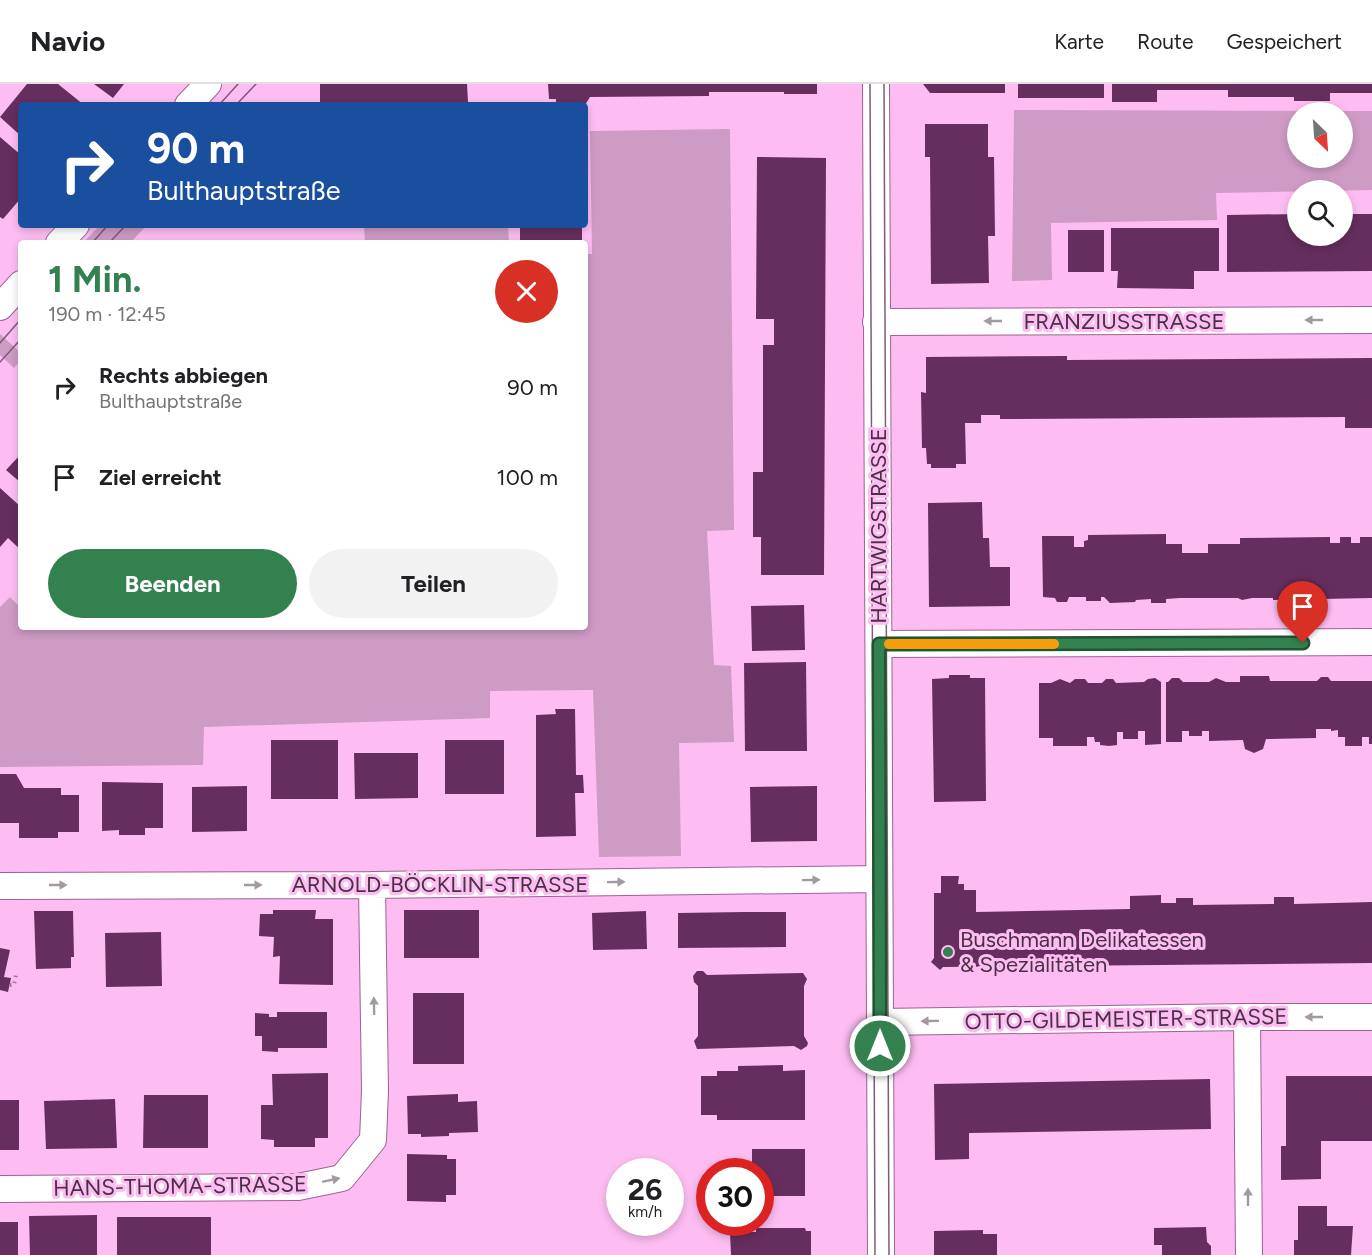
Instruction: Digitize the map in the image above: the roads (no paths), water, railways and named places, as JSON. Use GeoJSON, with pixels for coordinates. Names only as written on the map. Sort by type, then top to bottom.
{"type":"FeatureCollection","features":[{"type":"Feature","properties":{"kind":"street"},"geometry":{"type":"LineString","coordinates":[[191,102],[208,84]]}},
{"type":"Feature","properties":{"kind":"street","name":"HARTWIGSTRASSE"},"geometry":{"type":"LineString","coordinates":[[876,84],[881,1255]]}},
{"type":"Feature","properties":{"kind":"street"},"geometry":{"type":"LineString","coordinates":[[62,240],[73,228]]}},
{"type":"Feature","properties":{"kind":"street"},"geometry":{"type":"LineString","coordinates":[[0,307],[18,287]]}},
{"type":"Feature","properties":{"kind":"street","name":"FRANZIUSSTRASSE"},"geometry":{"type":"LineString","coordinates":[[876,322],[1372,320]]}},
{"type":"Feature","properties":{"kind":"street"},"geometry":{"type":"LineString","coordinates":[[879,644],[1372,642]]}},
{"type":"Feature","properties":{"kind":"street","name":"ARNOLD-BÖCKLIN-STRASSE"},"geometry":{"type":"LineString","coordinates":[[0,886],[372,885],[879,879]]}},
{"type":"Feature","properties":{"kind":"street","name":"HANS-THOMA-STRASSE"},"geometry":{"type":"LineString","coordinates":[[0,1189],[298,1187],[342,1178],[373,1140],[375,1091],[372,885]]}},
{"type":"Feature","properties":{"kind":"street"},"geometry":{"type":"LineString","coordinates":[[1247,1017],[1248,1255]]}},
{"type":"Feature","properties":{"kind":"street","name":"OTTO-GILDEMEISTER-STRASSE"},"geometry":{"type":"LineString","coordinates":[[880,1022],[1372,1017]]}},
{"type":"Feature","properties":{"kind":"tram line"},"geometry":{"type":"LineString","coordinates":[[222,102],[238,84]]}},
{"type":"Feature","properties":{"kind":"tram line"},"geometry":{"type":"LineString","coordinates":[[239,102],[256,84]]}},
{"type":"Feature","properties":{"kind":"tram line"},"geometry":{"type":"LineString","coordinates":[[870,84],[875,1255]]}},
{"type":"Feature","properties":{"kind":"tram line"},"geometry":{"type":"LineString","coordinates":[[884,84],[889,1255]]}},
{"type":"Feature","properties":{"kind":"tram line"},"geometry":{"type":"LineString","coordinates":[[95,240],[105,228]]}},
{"type":"Feature","properties":{"kind":"tram line"},"geometry":{"type":"LineString","coordinates":[[112,240],[123,228]]}},
{"type":"Feature","properties":{"kind":"tram line"},"geometry":{"type":"LineString","coordinates":[[0,343],[18,322]]}},
{"type":"Feature","properties":{"kind":"tram line"},"geometry":{"type":"LineString","coordinates":[[0,362],[18,342]]}},
{"type":"Feature","properties":{"kind":"place","name":"Buschmann Delikatessen & Spezialitäten"},"geometry":{"type":"Point","coordinates":[948,952]}}]}
